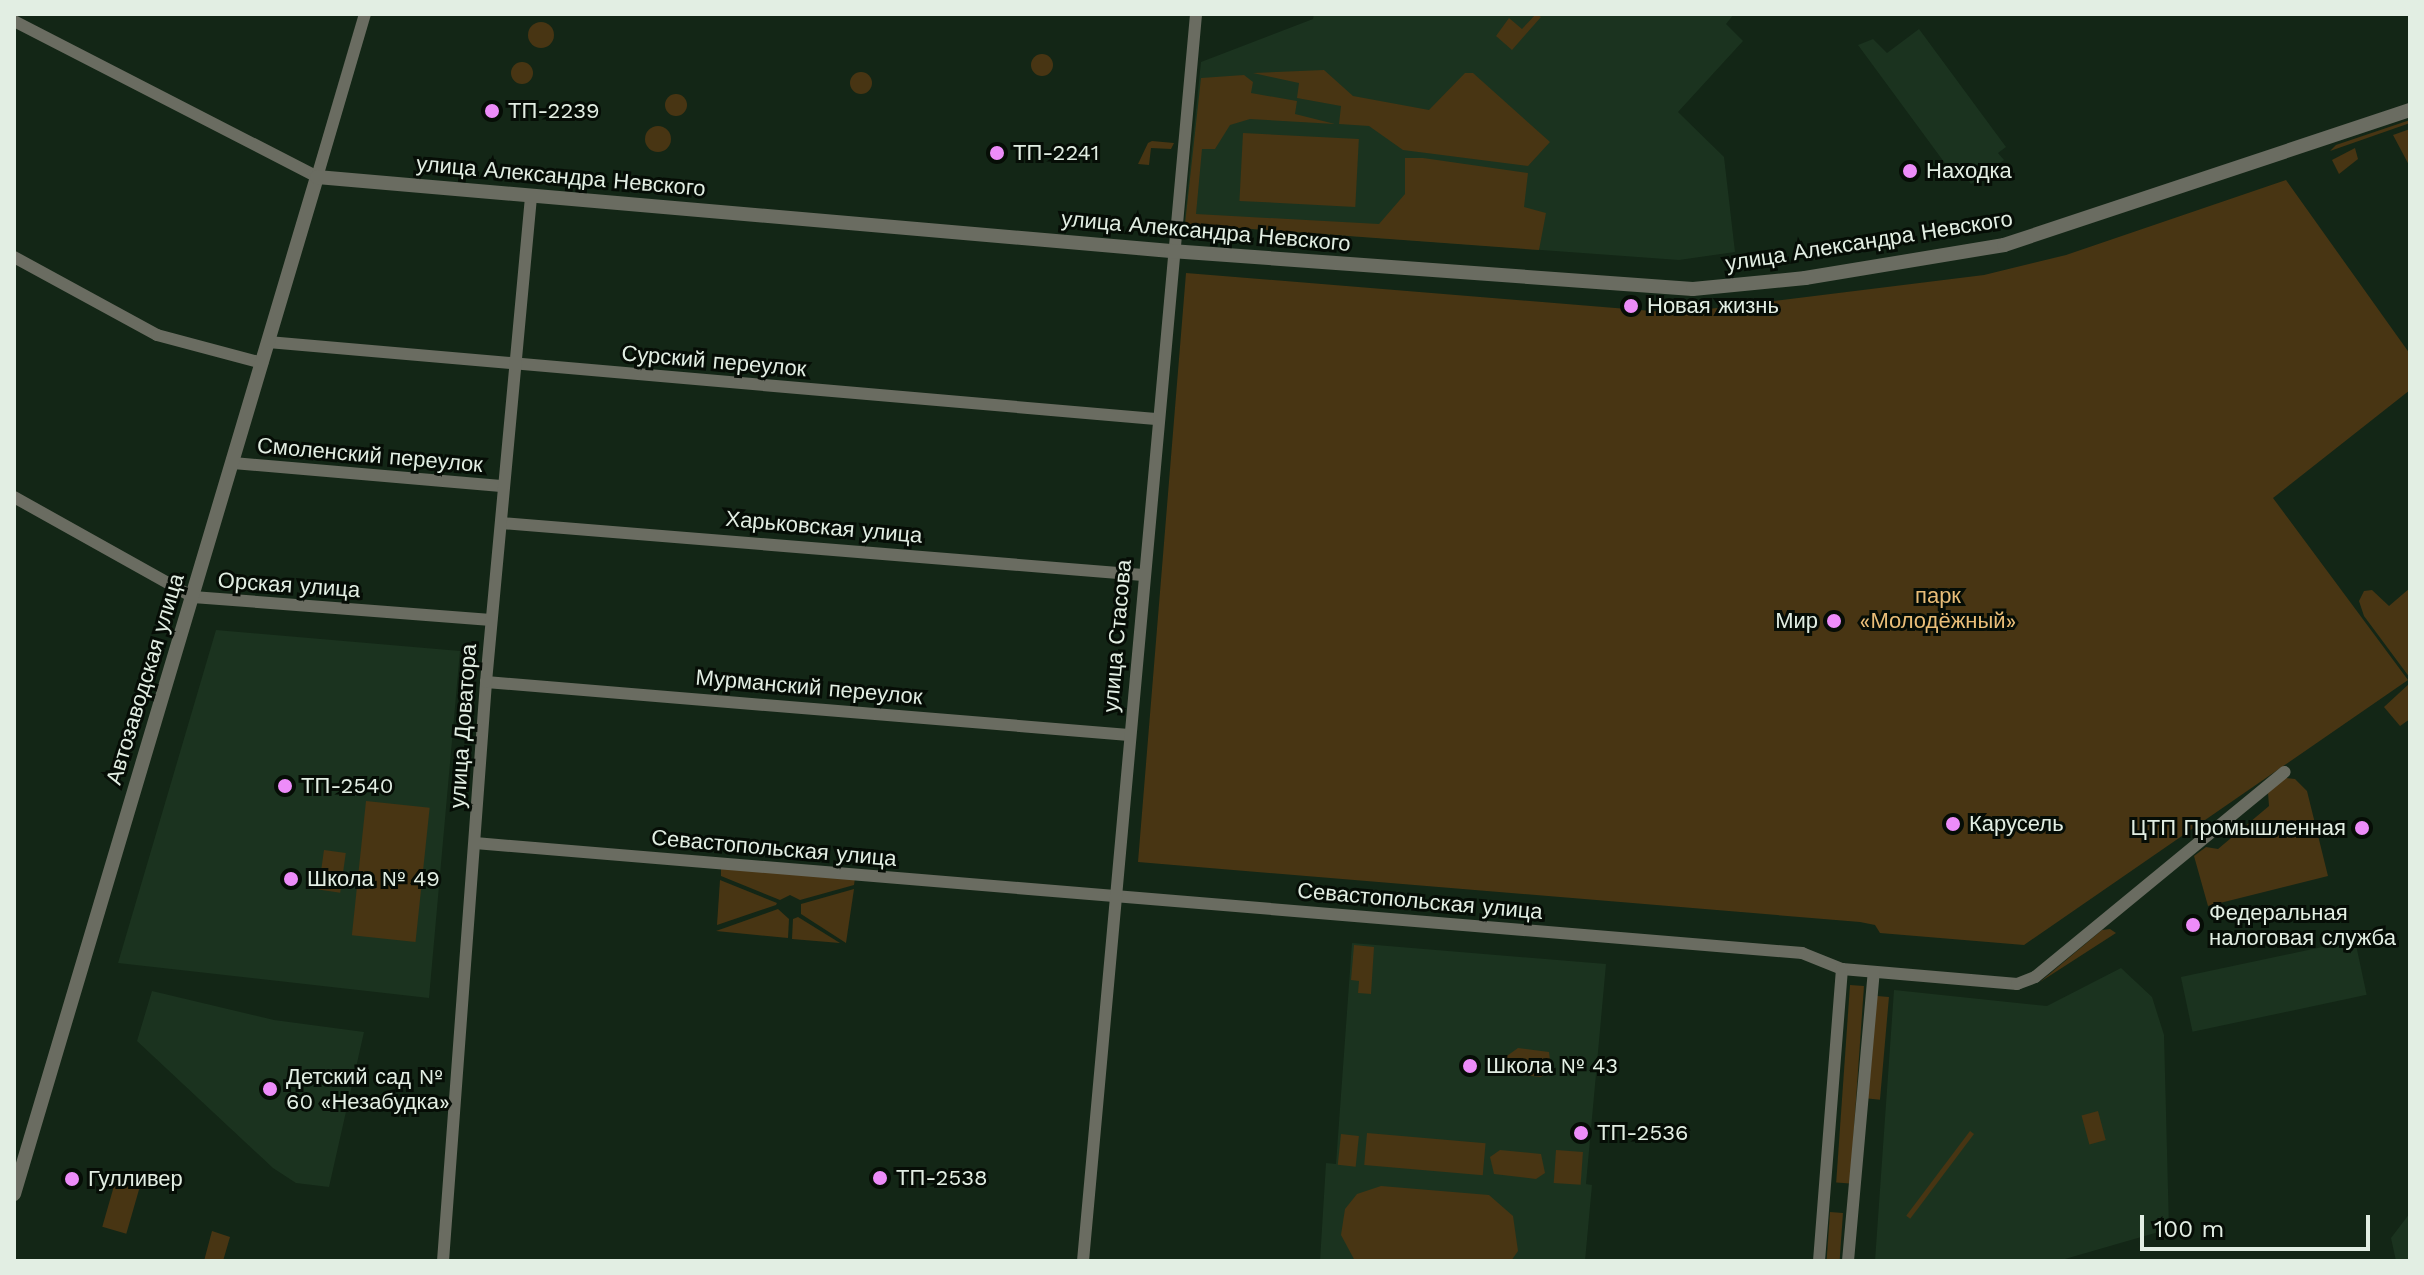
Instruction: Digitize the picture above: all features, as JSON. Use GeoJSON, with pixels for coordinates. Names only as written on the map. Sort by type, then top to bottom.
{"type":"FeatureCollection","features":[{"type":"Feature","properties":{"kind":"street"},"geometry":{"type":"LineString","coordinates":[[317,177],[365,14]]}},
{"type":"Feature","properties":{"kind":"street","name":"улица Стасова"},"geometry":{"type":"LineString","coordinates":[[1083,1261],[1171,251],[1196,14]]}},
{"type":"Feature","properties":{"kind":"street","name":"улица Александра Невского"},"geometry":{"type":"LineString","coordinates":[[14,21],[293,169],[317,177],[1171,251],[1666,288],[1734,287],[2004,245],[2410,110]]}},
{"type":"Feature","properties":{"kind":"street","name":"Автозаводская улица"},"geometry":{"type":"LineString","coordinates":[[14,1194],[317,177]]}},
{"type":"Feature","properties":{"kind":"street","name":"улица Доватора"},"geometry":{"type":"LineString","coordinates":[[443,1261],[491,620],[531,196]]}},
{"type":"Feature","properties":{"kind":"street"},"geometry":{"type":"LineString","coordinates":[[14,257],[157,335],[262,363]]}},
{"type":"Feature","properties":{"kind":"street","name":"Сурский переулок"},"geometry":{"type":"LineString","coordinates":[[268,342],[1156,419]]}},
{"type":"Feature","properties":{"kind":"street","name":"Смоленский переулок"},"geometry":{"type":"LineString","coordinates":[[233,463],[504,486]]}},
{"type":"Feature","properties":{"kind":"street","name":"Орская улица"},"geometry":{"type":"LineString","coordinates":[[14,497],[193,597],[491,620]]}},
{"type":"Feature","properties":{"kind":"street","name":"Харьковская улица"},"geometry":{"type":"LineString","coordinates":[[501,523],[1143,575]]}},
{"type":"Feature","properties":{"kind":"street","name":"Мурманский переулок"},"geometry":{"type":"LineString","coordinates":[[486,682],[1129,735]]}},
{"type":"Feature","properties":{"kind":"street","name":"Севастопольская улица"},"geometry":{"type":"LineString","coordinates":[[475,843],[1802,953],[1842,969],[2005,984],[2027,981],[2285,772]]}},
{"type":"Feature","properties":{"kind":"street"},"geometry":{"type":"LineString","coordinates":[[1819,1261],[1842,969]]}},
{"type":"Feature","properties":{"kind":"street"},"geometry":{"type":"LineString","coordinates":[[1848,1261],[1874,972]]}},
{"type":"Feature","properties":{"kind":"shaded area"},"geometry":{"type":"Polygon","coordinates":[[[1314,14],[1734,14],[1726,24],[1743,41],[1678,112],[1724,157],[1735,252],[1679,260],[1184,224],[1201,62],[1313,19],[1314,14]]]}},
{"type":"Feature","properties":{"kind":"shaded area"},"geometry":{"type":"Polygon","coordinates":[[[1919,29],[2006,147],[1998,153],[2004,160],[1971,184],[1965,176],[1958,181],[1858,45],[1873,39],[1887,53],[1919,29]]]}},
{"type":"Feature","properties":{"kind":"shaded area","name":"Школа № 49"},"geometry":{"type":"Polygon","coordinates":[[[216,630],[460,651],[429,998],[118,963],[216,630]]]}},
{"type":"Feature","properties":{"kind":"shaded area"},"geometry":{"type":"Polygon","coordinates":[[[2355,940],[2367,995],[2193,1032],[2181,977],[2355,940]]]}},
{"type":"Feature","properties":{"kind":"shaded area","name":"Школа № 43"},"geometry":{"type":"Polygon","coordinates":[[[1352,943],[1606,964],[1586,1184],[1592,1185],[1585,1261],[1320,1261],[1326,1163],[1336,1164],[1352,943]]]}},
{"type":"Feature","properties":{"kind":"shaded area"},"geometry":{"type":"Polygon","coordinates":[[[2121,968],[2152,997],[2164,1035],[2169,1229],[2058,1261],[1875,1261],[1894,990],[2047,1006],[2121,968]]]}},
{"type":"Feature","properties":{"kind":"shaded area","name":"Детский сад № 60 «Незабудка»"},"geometry":{"type":"Polygon","coordinates":[[[152,991],[274,1020],[364,1032],[329,1187],[296,1183],[273,1168],[137,1041],[152,991]]]}},
{"type":"Feature","properties":{"kind":"shaded area"},"geometry":{"type":"Polygon","coordinates":[[[2410,1213],[2410,1261],[2396,1261],[2391,1238],[2410,1213]]]}},
{"type":"Feature","properties":{"kind":"green space"},"geometry":{"type":"Polygon","coordinates":[[[1536,14],[1541,17],[1512,50],[1496,36],[1509,18],[1522,29],[1536,14]]]}},
{"type":"Feature","properties":{"kind":"green space"},"geometry":{"type":"Polygon","coordinates":[[[541,22],[550,26],[554,35],[550,44],[541,48],[532,44],[528,35],[532,26],[541,22]]]}},
{"type":"Feature","properties":{"kind":"green space"},"geometry":{"type":"Polygon","coordinates":[[[1042,54],[1050,57],[1053,65],[1050,73],[1042,76],[1034,73],[1031,65],[1034,57],[1042,54]]]}},
{"type":"Feature","properties":{"kind":"green space"},"geometry":{"type":"Polygon","coordinates":[[[522,62],[533,73],[522,84],[511,73],[522,62]]]}},
{"type":"Feature","properties":{"kind":"green space"},"geometry":{"type":"Polygon","coordinates":[[[1324,70],[1353,96],[1429,110],[1465,73],[1473,73],[1550,142],[1528,166],[1403,150],[1369,126],[1339,124],[1341,106],[1297,98],[1299,83],[1253,73],[1324,70]]]}},
{"type":"Feature","properties":{"kind":"green space"},"geometry":{"type":"Polygon","coordinates":[[[861,72],[869,75],[872,83],[869,91],[861,94],[853,91],[850,83],[853,75],[861,72]]]}},
{"type":"Feature","properties":{"kind":"green space"},"geometry":{"type":"Polygon","coordinates":[[[1244,75],[1253,82],[1251,93],[1297,101],[1295,114],[1335,124],[1250,119],[1230,125],[1215,149],[1202,149],[1196,214],[1379,224],[1405,194],[1405,158],[1423,158],[1528,173],[1524,207],[1546,213],[1539,250],[1185,224],[1201,78],[1244,75]]]}},
{"type":"Feature","properties":{"kind":"green space"},"geometry":{"type":"Polygon","coordinates":[[[676,94],[684,97],[687,105],[684,113],[676,116],[668,113],[665,105],[668,97],[676,94]]]}},
{"type":"Feature","properties":{"kind":"green space"},"geometry":{"type":"Polygon","coordinates":[[[2410,120],[2410,123],[2330,151],[2336,145],[2410,120]]]}},
{"type":"Feature","properties":{"kind":"green space"},"geometry":{"type":"Polygon","coordinates":[[[658,126],[667,130],[671,139],[667,148],[658,152],[649,148],[645,139],[649,130],[658,126]]]}},
{"type":"Feature","properties":{"kind":"green space"},"geometry":{"type":"Polygon","coordinates":[[[2410,129],[2410,167],[2393,135],[2410,129]]]}},
{"type":"Feature","properties":{"kind":"green space"},"geometry":{"type":"Polygon","coordinates":[[[1243,133],[1359,139],[1355,207],[1239,201],[1243,133]]]}},
{"type":"Feature","properties":{"kind":"green space"},"geometry":{"type":"Polygon","coordinates":[[[1148,143],[1174,143],[1171,149],[1151,148],[1149,165],[1138,164],[1148,143]]]}},
{"type":"Feature","properties":{"kind":"green space"},"geometry":{"type":"Polygon","coordinates":[[[2355,148],[2358,159],[2339,174],[2332,160],[2355,148]]]}},
{"type":"Feature","properties":{"kind":"green space","name":"парк «Молодёжный»"},"geometry":{"type":"Polygon","coordinates":[[[2286,180],[2410,354],[2410,390],[2273,498],[2408,680],[2024,945],[1880,933],[1875,925],[1860,922],[1138,862],[1186,273],[1676,313],[1984,275],[2066,255],[2286,180]]]}},
{"type":"Feature","properties":{"kind":"green space"},"geometry":{"type":"Polygon","coordinates":[[[2410,588],[2410,678],[2364,616],[2359,601],[2364,591],[2372,590],[2389,606],[2410,588]]]}},
{"type":"Feature","properties":{"kind":"green space"},"geometry":{"type":"Polygon","coordinates":[[[2410,683],[2410,719],[2400,726],[2384,707],[2410,683]]]}},
{"type":"Feature","properties":{"kind":"green space"},"geometry":{"type":"Polygon","coordinates":[[[2285,778],[2295,779],[2307,791],[2328,876],[2208,906],[2194,856],[2206,847],[2218,849],[2269,806],[2268,793],[2285,778]]]}},
{"type":"Feature","properties":{"kind":"green space"},"geometry":{"type":"Polygon","coordinates":[[[366,801],[430,808],[416,942],[352,935],[366,801]]]}},
{"type":"Feature","properties":{"kind":"green space"},"geometry":{"type":"Polygon","coordinates":[[[324,850],[346,853],[340,893],[318,890],[324,850]]]}},
{"type":"Feature","properties":{"kind":"green space"},"geometry":{"type":"Polygon","coordinates":[[[721,868],[855,878],[854,885],[800,900],[790,895],[780,900],[721,876],[721,868]]]}},
{"type":"Feature","properties":{"kind":"green space"},"geometry":{"type":"Polygon","coordinates":[[[720,880],[777,903],[717,925],[720,880]]]}},
{"type":"Feature","properties":{"kind":"green space"},"geometry":{"type":"Polygon","coordinates":[[[854,889],[846,943],[801,914],[801,904],[854,889]]]}},
{"type":"Feature","properties":{"kind":"green space"},"geometry":{"type":"Polygon","coordinates":[[[778,909],[789,919],[788,938],[716,931],[778,909]]]}},
{"type":"Feature","properties":{"kind":"green space"},"geometry":{"type":"Polygon","coordinates":[[[798,917],[840,943],[792,939],[793,919],[798,917]]]}},
{"type":"Feature","properties":{"kind":"green space"},"geometry":{"type":"Polygon","coordinates":[[[2110,929],[2116,933],[2040,982],[2102,930],[2110,929]]]}},
{"type":"Feature","properties":{"kind":"green space"},"geometry":{"type":"Polygon","coordinates":[[[1354,945],[1374,947],[1371,994],[1358,993],[1359,981],[1351,980],[1354,945]]]}},
{"type":"Feature","properties":{"kind":"green space"},"geometry":{"type":"Polygon","coordinates":[[[1850,985],[1864,986],[1850,1183],[1836,1183],[1850,985]]]}},
{"type":"Feature","properties":{"kind":"green space"},"geometry":{"type":"Polygon","coordinates":[[[1877,996],[1889,997],[1880,1100],[1868,1099],[1877,996]]]}},
{"type":"Feature","properties":{"kind":"green space"},"geometry":{"type":"Polygon","coordinates":[[[1518,1048],[1549,1052],[1551,1069],[1541,1077],[1511,1074],[1504,1058],[1518,1048]]]}},
{"type":"Feature","properties":{"kind":"green space"},"geometry":{"type":"Polygon","coordinates":[[[2098,1111],[2106,1140],[2089,1144],[2082,1115],[2098,1111]]]}},
{"type":"Feature","properties":{"kind":"green space"},"geometry":{"type":"Polygon","coordinates":[[[1970,1131],[1974,1134],[1910,1219],[1906,1216],[1970,1131]]]}},
{"type":"Feature","properties":{"kind":"green space"},"geometry":{"type":"Polygon","coordinates":[[[1367,1133],[1486,1143],[1483,1175],[1364,1165],[1367,1133]]]}},
{"type":"Feature","properties":{"kind":"green space"},"geometry":{"type":"Polygon","coordinates":[[[1341,1134],[1359,1136],[1356,1167],[1338,1165],[1341,1134]]]}},
{"type":"Feature","properties":{"kind":"green space"},"geometry":{"type":"Polygon","coordinates":[[[1500,1150],[1541,1154],[1545,1173],[1536,1179],[1494,1174],[1490,1157],[1500,1150]]]}},
{"type":"Feature","properties":{"kind":"green space"},"geometry":{"type":"Polygon","coordinates":[[[1556,1150],[1583,1152],[1581,1185],[1554,1183],[1556,1150]]]}},
{"type":"Feature","properties":{"kind":"green space"},"geometry":{"type":"Polygon","coordinates":[[[118,1172],[142,1179],[126,1234],[102,1227],[118,1172]]]}},
{"type":"Feature","properties":{"kind":"green space"},"geometry":{"type":"Polygon","coordinates":[[[1381,1186],[1489,1195],[1513,1216],[1518,1251],[1511,1261],[1355,1261],[1341,1235],[1345,1209],[1357,1194],[1381,1186]]]}},
{"type":"Feature","properties":{"kind":"green space"},"geometry":{"type":"Polygon","coordinates":[[[1830,1212],[1843,1213],[1840,1261],[1827,1261],[1830,1212]]]}},
{"type":"Feature","properties":{"kind":"green space"},"geometry":{"type":"Polygon","coordinates":[[[212,1231],[230,1237],[223,1261],[204,1261],[212,1231]]]}},
{"type":"Feature","properties":{"kind":"place","name":"ТП-2239"},"geometry":{"type":"Point","coordinates":[492,111]}},
{"type":"Feature","properties":{"kind":"place","name":"ТП-2241"},"geometry":{"type":"Point","coordinates":[997,153]}},
{"type":"Feature","properties":{"kind":"place","name":"Находка"},"geometry":{"type":"Point","coordinates":[1910,171]}},
{"type":"Feature","properties":{"kind":"place","name":"Новая жизнь"},"geometry":{"type":"Point","coordinates":[1631,306]}},
{"type":"Feature","properties":{"kind":"place","name":"Мир"},"geometry":{"type":"Point","coordinates":[1834,621]}},
{"type":"Feature","properties":{"kind":"place","name":"ТП-2540"},"geometry":{"type":"Point","coordinates":[285,786]}},
{"type":"Feature","properties":{"kind":"place","name":"Карусель"},"geometry":{"type":"Point","coordinates":[1953,824]}},
{"type":"Feature","properties":{"kind":"place","name":"ЦТП Промышленная"},"geometry":{"type":"Point","coordinates":[2362,828]}},
{"type":"Feature","properties":{"kind":"place","name":"Школа № 49"},"geometry":{"type":"Point","coordinates":[291,879]}},
{"type":"Feature","properties":{"kind":"place","name":"Федеральная налоговая служба"},"geometry":{"type":"Point","coordinates":[2193,925]}},
{"type":"Feature","properties":{"kind":"place","name":"Школа № 43"},"geometry":{"type":"Point","coordinates":[1470,1066]}},
{"type":"Feature","properties":{"kind":"place","name":"Детский сад № 60 «Незабудка»"},"geometry":{"type":"Point","coordinates":[270,1089]}},
{"type":"Feature","properties":{"kind":"place","name":"ТП-2536"},"geometry":{"type":"Point","coordinates":[1581,1133]}},
{"type":"Feature","properties":{"kind":"place","name":"ТП-2538"},"geometry":{"type":"Point","coordinates":[880,1178]}},
{"type":"Feature","properties":{"kind":"place","name":"Гулливер"},"geometry":{"type":"Point","coordinates":[72,1179]}}]}
